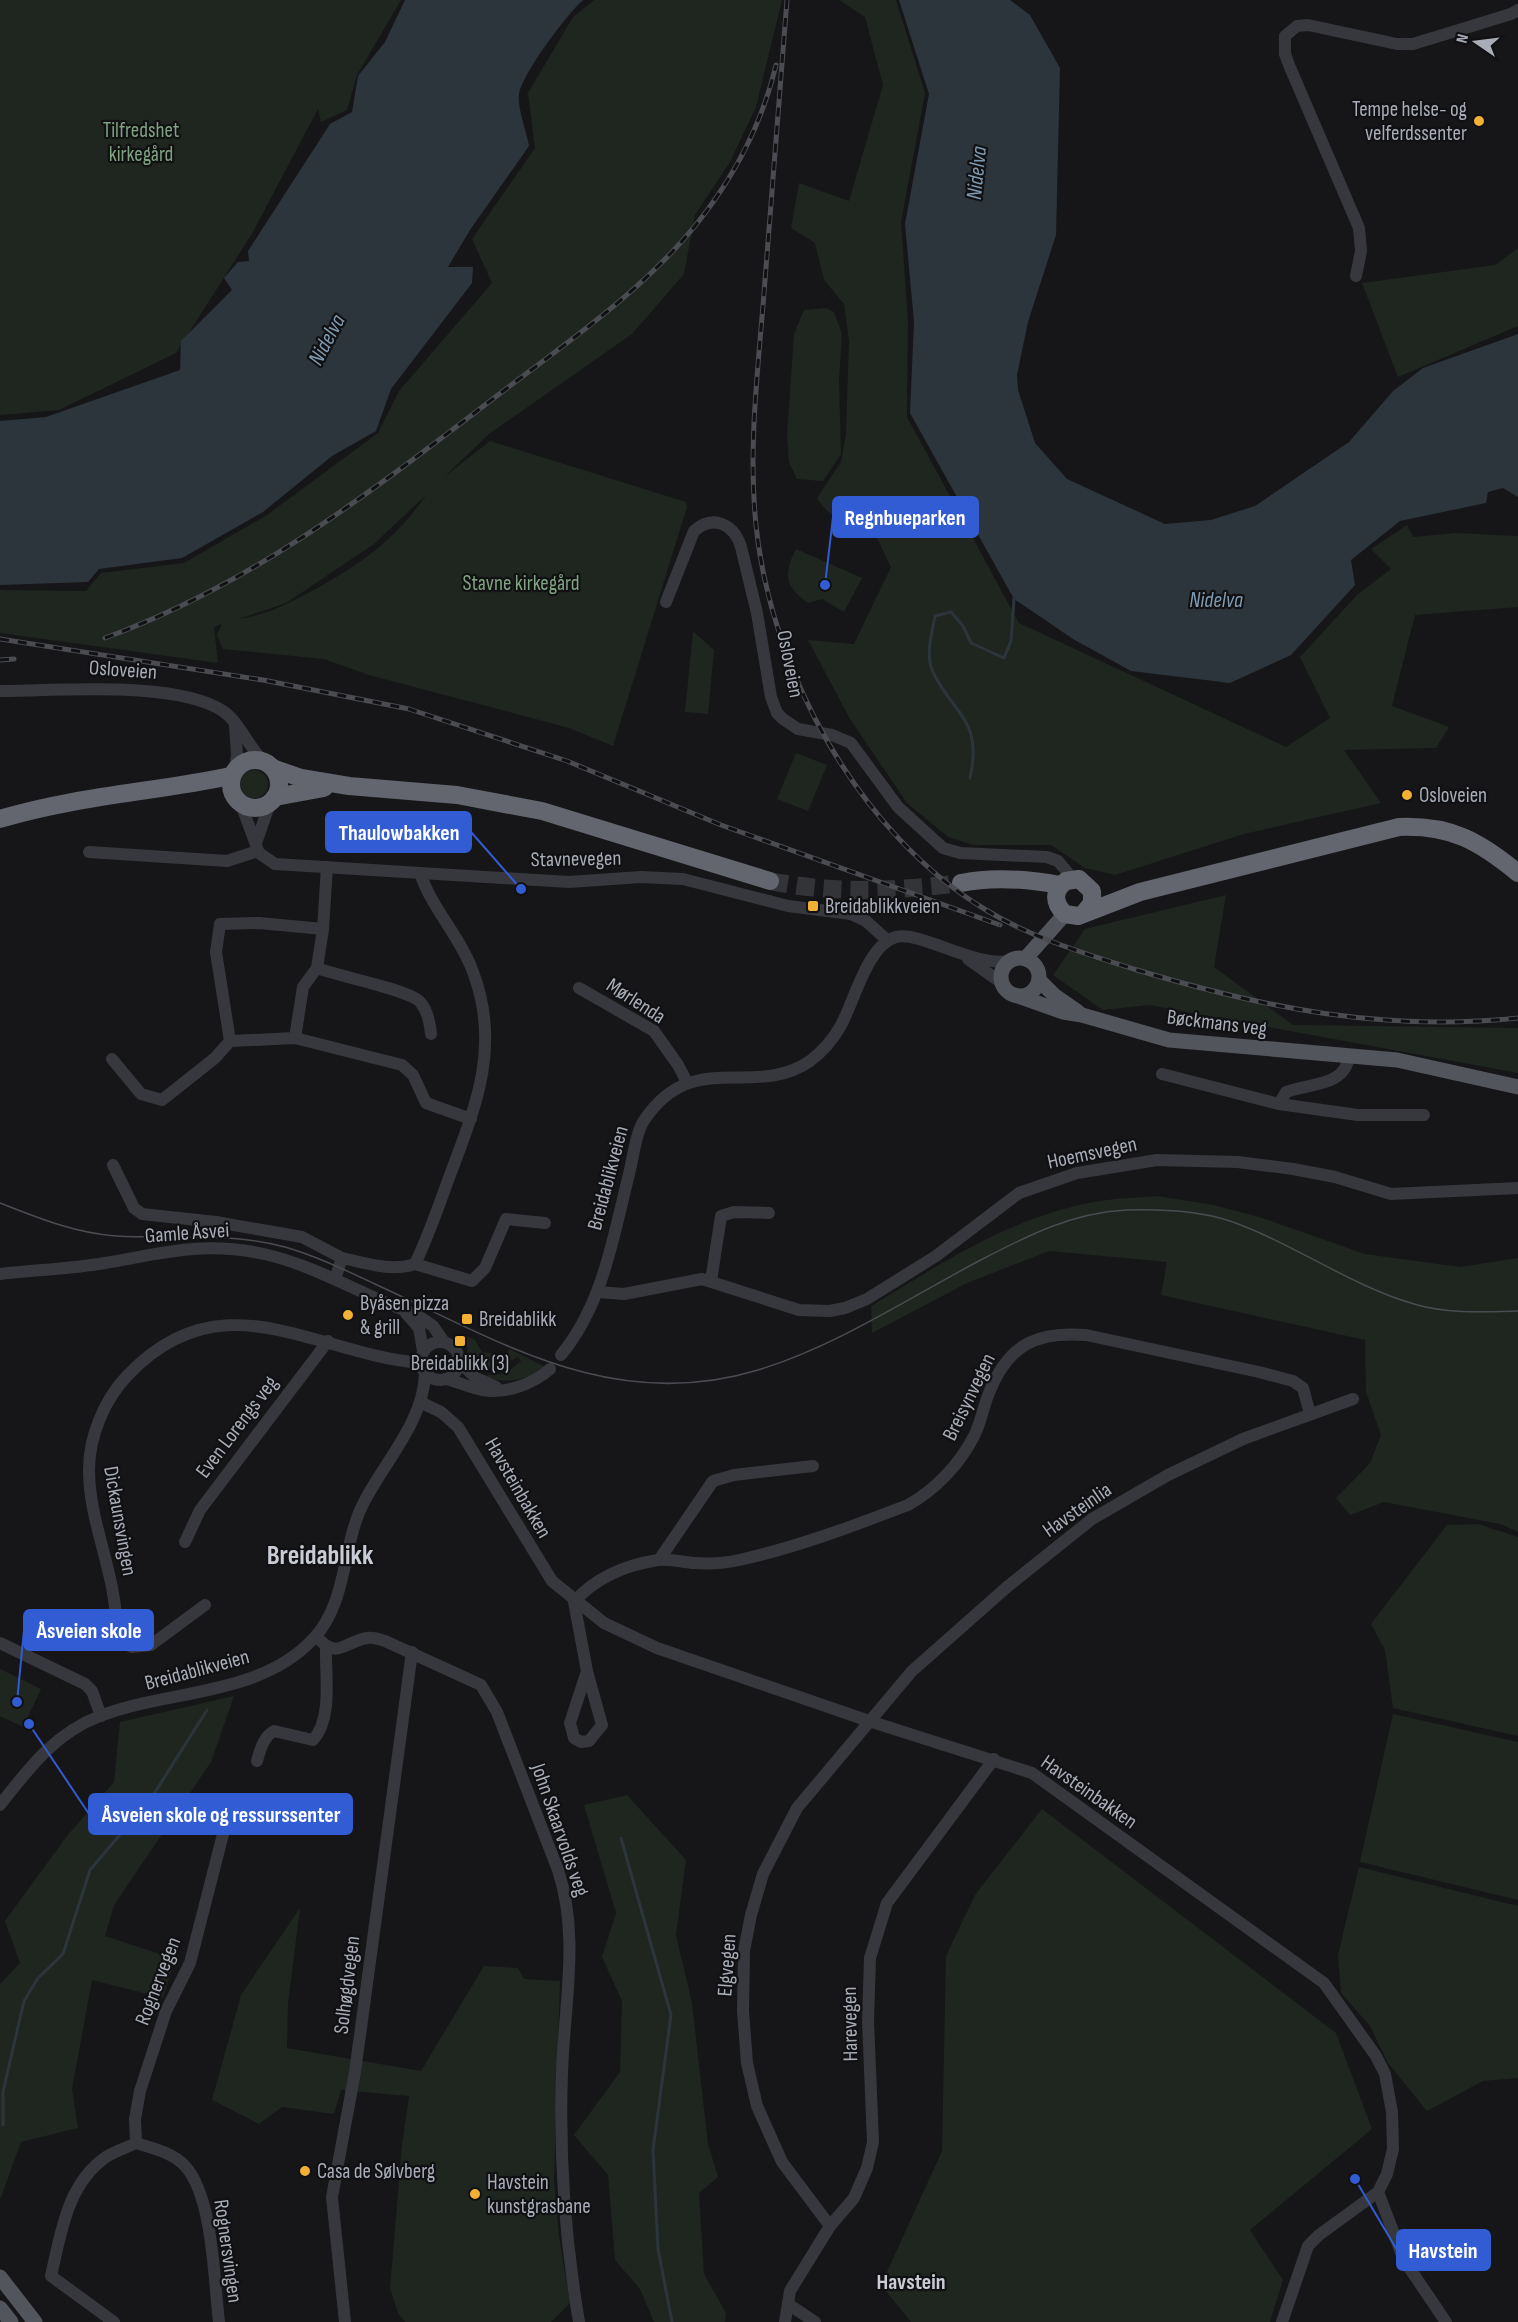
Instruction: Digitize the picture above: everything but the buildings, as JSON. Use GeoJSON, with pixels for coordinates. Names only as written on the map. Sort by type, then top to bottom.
{"type":"FeatureCollection","features":[{"type":"Feature","properties":{"kind":"highway"},"geometry":{"type":"LineString","coordinates":[[0,819],[96,797],[170,788],[233,772],[249,760],[269,765],[301,778],[349,786],[457,795],[542,811],[770,880]]}},
{"type":"Feature","properties":{"kind":"highway"},"geometry":{"type":"LineString","coordinates":[[269,765],[279,783],[273,800]]}},
{"type":"Feature","properties":{"kind":"highway"},"geometry":{"type":"LineString","coordinates":[[233,772],[231,792],[238,802]]}},
{"type":"Feature","properties":{"kind":"highway"},"geometry":{"type":"LineString","coordinates":[[170,788],[221,792],[238,802],[256,808],[303,790],[349,786]]}},
{"type":"Feature","properties":{"kind":"highway"},"geometry":{"type":"LineString","coordinates":[[1014,880],[1061,910],[1078,916],[1140,892],[1399,827],[1418,826],[1456,833],[1490,850],[1518,873]]}},
{"type":"Feature","properties":{"kind":"highway"},"geometry":{"type":"LineString","coordinates":[[961,883],[994,879],[1029,879],[1140,892]]}},
{"type":"Feature","properties":{"kind":"highway"},"geometry":{"type":"LineString","coordinates":[[1061,910],[1056,897],[1074,883]]}},
{"type":"Feature","properties":{"kind":"highway"},"geometry":{"type":"LineString","coordinates":[[1074,883],[1092,903],[1084,914]]}},
{"type":"Feature","properties":{"kind":"main road"},"geometry":{"type":"LineString","coordinates":[[1033,968],[1010,961],[1003,969],[1002,983],[1006,989],[1018,996],[1032,992],[1033,968],[1061,910]]}},
{"type":"Feature","properties":{"kind":"main road","name":"Bøckmans veg"},"geometry":{"type":"LineString","coordinates":[[1033,968],[1055,996],[1083,1015]]}},
{"type":"Feature","properties":{"kind":"main road","name":"Bøckmans veg"},"geometry":{"type":"LineString","coordinates":[[1018,996],[1063,1012],[1083,1015],[1169,1040],[1349,1056],[1429,1066],[1518,1087]]}},
{"type":"Feature","properties":{"kind":"main road"},"geometry":{"type":"LineString","coordinates":[[0,2277],[35,2322]]}},
{"type":"Feature","properties":{"kind":"main road"},"geometry":{"type":"LineString","coordinates":[[0,2308],[11,2322]]}},
{"type":"Feature","properties":{"kind":"street"},"geometry":{"type":"LineString","coordinates":[[1356,276],[1361,251],[1359,228],[1285,54],[1285,36],[1297,26],[1308,26],[1397,44],[1413,44],[1518,10]]}},
{"type":"Feature","properties":{"kind":"street","name":"Osloveien"},"geometry":{"type":"LineString","coordinates":[[666,602],[694,531],[702,524],[713,521],[727,526],[738,537],[741,547],[757,613],[771,697],[777,712],[783,719],[798,729],[832,735],[851,744],[898,807],[943,848],[960,853],[1047,856],[1058,861],[1074,883]]}},
{"type":"Feature","properties":{"kind":"street","name":"Osloveien"},"geometry":{"type":"LineString","coordinates":[[0,691],[102,689],[149,692],[216,707],[235,724],[252,750],[269,765]]}},
{"type":"Feature","properties":{"kind":"street"},"geometry":{"type":"LineString","coordinates":[[233,772],[237,755],[235,724]]}},
{"type":"Feature","properties":{"kind":"street"},"geometry":{"type":"LineString","coordinates":[[89,852],[227,861],[257,847],[273,800]]}},
{"type":"Feature","properties":{"kind":"street"},"geometry":{"type":"LineString","coordinates":[[238,802],[257,847]]}},
{"type":"Feature","properties":{"kind":"street","name":"Stavnevegen"},"geometry":{"type":"LineString","coordinates":[[257,847],[266,860],[275,864],[569,882],[641,877],[683,879],[788,906],[851,914],[866,921],[887,940]]}},
{"type":"Feature","properties":{"kind":"street"},"geometry":{"type":"LineString","coordinates":[[295,1038],[303,987],[317,968],[323,930],[327,867]]}},
{"type":"Feature","properties":{"kind":"street"},"geometry":{"type":"LineString","coordinates":[[415,1264],[471,1119],[486,1060],[481,1000],[466,953],[434,906],[420,873]]}},
{"type":"Feature","properties":{"kind":"street"},"geometry":{"type":"LineString","coordinates":[[230,1041],[216,952],[220,924],[259,923],[323,930]]}},
{"type":"Feature","properties":{"kind":"street"},"geometry":{"type":"LineString","coordinates":[[887,940],[905,936],[962,956],[999,963],[1010,961]]}},
{"type":"Feature","properties":{"kind":"street","name":"Breidablikveien"},"geometry":{"type":"LineString","coordinates":[[561,1355],[585,1324],[598,1292],[642,1124],[661,1100],[687,1082],[779,1074],[808,1062],[835,1035],[874,954],[887,940]]}},
{"type":"Feature","properties":{"kind":"street"},"geometry":{"type":"LineString","coordinates":[[962,956],[1002,983]]}},
{"type":"Feature","properties":{"kind":"street"},"geometry":{"type":"LineString","coordinates":[[317,968],[340,977],[405,992],[421,1002],[432,1034]]}},
{"type":"Feature","properties":{"kind":"street","name":"Mørlenda"},"geometry":{"type":"LineString","coordinates":[[579,988],[654,1031],[687,1082]]}},
{"type":"Feature","properties":{"kind":"street"},"geometry":{"type":"LineString","coordinates":[[112,1059],[141,1094],[162,1100],[198,1073],[230,1041],[295,1038],[402,1065],[413,1075],[426,1103],[471,1119]]}},
{"type":"Feature","properties":{"kind":"street"},"geometry":{"type":"LineString","coordinates":[[1279,1104],[1286,1092],[1336,1079],[1345,1069],[1349,1056]]}},
{"type":"Feature","properties":{"kind":"street"},"geometry":{"type":"LineString","coordinates":[[1162,1074],[1279,1104],[1358,1115],[1424,1115]]}},
{"type":"Feature","properties":{"kind":"street","name":"Hoemsvegen"},"geometry":{"type":"LineString","coordinates":[[598,1292],[624,1294],[689,1280],[711,1281],[799,1310],[830,1311],[848,1307],[867,1299],[936,1256],[1019,1193],[1077,1173],[1157,1160],[1238,1162],[1293,1169],[1335,1177],[1391,1194],[1518,1188]]}},
{"type":"Feature","properties":{"kind":"street"},"geometry":{"type":"LineString","coordinates":[[113,1166],[134,1208],[142,1214],[216,1222],[302,1237],[342,1258],[387,1267],[415,1264],[472,1281],[484,1268],[506,1219],[546,1223]]}},
{"type":"Feature","properties":{"kind":"street"},"geometry":{"type":"LineString","coordinates":[[711,1281],[721,1216],[734,1212],[769,1213]]}},
{"type":"Feature","properties":{"kind":"street","name":"Gamle Åsvei"},"geometry":{"type":"LineString","coordinates":[[0,1274],[104,1264],[159,1251],[211,1247],[266,1254],[335,1279],[426,1320],[444,1342]]}},
{"type":"Feature","properties":{"kind":"street"},"geometry":{"type":"LineString","coordinates":[[335,1279],[342,1258]]}},
{"type":"Feature","properties":{"kind":"street","name":"Gamle Åsvei"},"geometry":{"type":"LineString","coordinates":[[403,1310],[419,1328],[423,1362]]}},
{"type":"Feature","properties":{"kind":"street","name":"Dickaunsvingen"},"geometry":{"type":"LineString","coordinates":[[205,1605],[151,1645],[132,1647],[116,1640],[117,1618],[114,1596],[89,1471],[91,1446],[105,1407],[121,1382],[140,1362],[165,1343],[201,1329],[228,1326],[266,1327],[328,1341],[390,1360],[423,1362]]}},
{"type":"Feature","properties":{"kind":"street","name":"Breisynvegen"},"geometry":{"type":"LineString","coordinates":[[574,1602],[600,1578],[659,1560],[698,1564],[736,1561],[803,1544],[909,1505],[923,1497],[958,1462],[975,1435],[989,1393],[1007,1360],[1026,1343],[1050,1336],[1086,1335],[1293,1381],[1303,1388],[1310,1414]]}},
{"type":"Feature","properties":{"kind":"street","name":"Even Lorengs veg"},"geometry":{"type":"LineString","coordinates":[[184,1542],[200,1510],[328,1341]]}},
{"type":"Feature","properties":{"kind":"street"},"geometry":{"type":"LineString","coordinates":[[502,1389],[476,1378],[459,1362],[456,1352],[444,1342],[434,1342],[423,1362],[433,1379],[484,1390],[502,1389],[534,1381],[550,1368]]}},
{"type":"Feature","properties":{"kind":"street","name":"Breidablikveien"},"geometry":{"type":"LineString","coordinates":[[422,1403],[423,1362]]}},
{"type":"Feature","properties":{"kind":"street"},"geometry":{"type":"LineString","coordinates":[[444,1380],[453,1374],[459,1362]]}},
{"type":"Feature","properties":{"kind":"street","name":"Breidablikveien"},"geometry":{"type":"LineString","coordinates":[[0,1805],[41,1753],[70,1731],[100,1716],[258,1676],[298,1652],[316,1636],[341,1580],[362,1504],[422,1403],[444,1380]]}},
{"type":"Feature","properties":{"kind":"street","name":"Havsteinlia"},"geometry":{"type":"LineString","coordinates":[[869,1721],[912,1671],[1007,1587],[1092,1519],[1168,1475],[1222,1449],[1353,1399]]}},
{"type":"Feature","properties":{"kind":"street","name":"Havsteinbakken"},"geometry":{"type":"LineString","coordinates":[[422,1403],[441,1412],[458,1427],[484,1465],[532,1552],[552,1581],[574,1602],[604,1623],[657,1648],[869,1721],[1032,1773],[1324,1983],[1376,2056],[1385,2074],[1394,2138],[1387,2174],[1378,2192]]}},
{"type":"Feature","properties":{"kind":"street"},"geometry":{"type":"LineString","coordinates":[[659,1560],[713,1481],[734,1474],[813,1466]]}},
{"type":"Feature","properties":{"kind":"street"},"geometry":{"type":"LineString","coordinates":[[574,1602],[587,1671],[602,1725],[589,1741],[581,1742],[574,1738],[570,1723],[587,1671]]}},
{"type":"Feature","properties":{"kind":"street"},"geometry":{"type":"LineString","coordinates":[[257,1761],[264,1742],[274,1731],[313,1740],[321,1731],[325,1716],[326,1647],[316,1636]]}},
{"type":"Feature","properties":{"kind":"street","name":"John Skaarvolds veg"},"geometry":{"type":"LineString","coordinates":[[326,1647],[343,1649],[370,1637],[412,1652],[481,1684],[489,1695],[566,1893],[570,1922],[562,2073],[563,2191],[568,2259],[579,2322]]}},
{"type":"Feature","properties":{"kind":"street"},"geometry":{"type":"LineString","coordinates":[[0,1642],[85,1684],[92,1691],[100,1716]]}},
{"type":"Feature","properties":{"kind":"street","name":"Solhøgdvegen"},"geometry":{"type":"LineString","coordinates":[[345,2322],[332,2197],[356,2072],[412,1652]]}},
{"type":"Feature","properties":{"kind":"street","name":"Elgvegen"},"geometry":{"type":"LineString","coordinates":[[830,2226],[783,2162],[757,2106],[747,2063],[743,2011],[744,1951],[763,1874],[797,1808],[869,1721]]}},
{"type":"Feature","properties":{"kind":"street","name":"Harevegen"},"geometry":{"type":"LineString","coordinates":[[785,2322],[790,2291],[800,2271],[830,2226],[854,2198],[867,2168],[873,2142],[868,2021],[870,1958],[887,1903],[994,1759]]}},
{"type":"Feature","properties":{"kind":"street","name":"Rognervegen"},"geometry":{"type":"LineString","coordinates":[[136,2143],[135,2119],[140,2091],[166,2011],[190,1963],[232,1799]]}},
{"type":"Feature","properties":{"kind":"street"},"geometry":{"type":"LineString","coordinates":[[114,2322],[51,2276],[64,2220],[77,2186],[106,2157],[136,2143]]}},
{"type":"Feature","properties":{"kind":"street","name":"Rognersvingen"},"geometry":{"type":"LineString","coordinates":[[136,2143],[164,2152],[185,2166],[198,2186],[206,2212],[219,2322]]}},
{"type":"Feature","properties":{"kind":"street"},"geometry":{"type":"LineString","coordinates":[[1282,2322],[1308,2246],[1319,2235],[1378,2192],[1404,2260],[1446,2322]]}},
{"type":"Feature","properties":{"kind":"street"},"geometry":{"type":"LineString","coordinates":[[788,2304],[815,2322]]}},
{"type":"Feature","properties":{"kind":"green space","name":"Tilfredshet kirkegård"},"geometry":{"type":"Polygon","coordinates":[[[0,0],[401,0],[357,75],[347,110],[321,122],[318,109],[253,232],[176,353],[59,410],[0,415],[0,0]]]}},
{"type":"Feature","properties":{"kind":"green space","name":"Stavne kirkegård"},"geometry":{"type":"Polygon","coordinates":[[[594,0],[782,0],[756,107],[730,162],[695,215],[684,274],[632,334],[489,434],[444,477],[490,441],[686,502],[687,507],[613,746],[569,728],[369,675],[324,659],[223,649],[217,635],[222,624],[214,627],[218,663],[0,633],[0,590],[86,591],[101,573],[184,563],[267,515],[378,433],[399,391],[492,283],[472,239],[535,148],[528,93],[573,17],[594,0]],[[426,495],[374,544],[286,603],[238,619],[276,609],[344,572],[388,539],[426,495]]]}},
{"type":"Feature","properties":{"kind":"green space"},"geometry":{"type":"Polygon","coordinates":[[[839,0],[896,0],[925,93],[901,222],[908,320],[907,417],[1019,623],[1286,747],[1330,718],[1300,657],[1357,595],[1391,569],[1371,549],[1407,525],[1413,537],[1456,533],[1518,536],[1518,607],[1415,615],[1392,706],[1449,727],[1436,748],[1344,750],[1381,803],[1244,834],[1115,875],[1085,868],[1051,845],[973,845],[948,837],[907,803],[850,719],[808,640],[854,644],[891,567],[875,534],[835,517],[817,498],[841,462],[846,434],[849,341],[844,304],[824,280],[815,243],[791,228],[799,183],[849,201],[883,85],[865,17],[839,0]]]}},
{"type":"Feature","properties":{"kind":"green space"},"geometry":{"type":"Polygon","coordinates":[[[1518,248],[1518,326],[1398,377],[1362,283],[1495,265],[1518,248]]]}},
{"type":"Feature","properties":{"kind":"green space"},"geometry":{"type":"Polygon","coordinates":[[[826,308],[834,312],[842,334],[839,379],[841,454],[823,481],[797,479],[789,462],[787,435],[794,334],[804,310],[826,308]]]}},
{"type":"Feature","properties":{"kind":"green space"},"geometry":{"type":"Polygon","coordinates":[[[796,549],[862,578],[844,612],[822,599],[808,603],[795,591],[788,579],[788,573],[796,549]]]}},
{"type":"Feature","properties":{"kind":"green space"},"geometry":{"type":"Polygon","coordinates":[[[693,631],[714,650],[708,714],[685,712],[693,631]]]}},
{"type":"Feature","properties":{"kind":"green space"},"geometry":{"type":"Polygon","coordinates":[[[796,753],[827,765],[808,811],[777,799],[796,753]]]}},
{"type":"Feature","properties":{"kind":"green space"},"geometry":{"type":"Polygon","coordinates":[[[254,770],[264,774],[268,784],[264,794],[254,798],[244,794],[240,784],[244,774],[254,770]]]}},
{"type":"Feature","properties":{"kind":"green space"},"geometry":{"type":"Polygon","coordinates":[[[1226,895],[1214,967],[1293,1025],[1518,1028],[1518,1073],[1149,1005],[1103,1010],[1053,975],[1085,929],[1226,895]]]}},
{"type":"Feature","properties":{"kind":"green space"},"geometry":{"type":"Polygon","coordinates":[[[1157,1196],[1214,1205],[1259,1217],[1365,1254],[1460,1267],[1518,1258],[1518,1532],[1500,1524],[1384,1502],[1350,1515],[1336,1498],[1370,1463],[1381,1435],[1366,1392],[1365,1340],[1161,1295],[1167,1262],[1049,1251],[967,1283],[872,1333],[871,1306],[978,1243],[1064,1209],[1094,1202],[1157,1196]]]}},
{"type":"Feature","properties":{"kind":"green space"},"geometry":{"type":"Polygon","coordinates":[[[466,1336],[475,1340],[482,1352],[506,1355],[509,1349],[544,1366],[529,1375],[514,1380],[490,1379],[482,1376],[506,1373],[521,1361],[518,1357],[494,1370],[482,1367],[468,1356],[466,1336]]]}},
{"type":"Feature","properties":{"kind":"green space"},"geometry":{"type":"Polygon","coordinates":[[[1478,1524],[1518,1537],[1518,1736],[1393,1708],[1385,1650],[1371,1624],[1447,1525],[1478,1524]]]}},
{"type":"Feature","properties":{"kind":"green space"},"geometry":{"type":"Polygon","coordinates":[[[0,1669],[41,1689],[23,1727],[0,1716],[0,1669]]]}},
{"type":"Feature","properties":{"kind":"green space"},"geometry":{"type":"Polygon","coordinates":[[[234,1696],[211,1762],[114,1905],[105,1936],[175,1959],[163,1998],[92,1980],[72,2089],[78,2128],[21,2142],[0,2200],[0,1984],[20,1963],[5,1921],[67,1836],[114,1782],[120,1722],[234,1696]]]}},
{"type":"Feature","properties":{"kind":"green space"},"geometry":{"type":"Polygon","coordinates":[[[1393,1714],[1518,1742],[1518,1900],[1360,1862],[1393,1714]]]}},
{"type":"Feature","properties":{"kind":"green space"},"geometry":{"type":"Polygon","coordinates":[[[627,1795],[686,1860],[676,1935],[692,2003],[708,2144],[718,2177],[699,2193],[704,2274],[726,2313],[725,2322],[654,2322],[640,2289],[615,2260],[608,2175],[574,2135],[620,2072],[622,2001],[602,1957],[616,1913],[584,1805],[627,1795]]]}},
{"type":"Feature","properties":{"kind":"green space"},"geometry":{"type":"Polygon","coordinates":[[[1042,1809],[1336,2033],[1372,2129],[1250,2230],[1283,2280],[1270,2322],[911,2322],[881,2285],[942,2151],[946,1956],[975,1895],[1042,1809]]]}},
{"type":"Feature","properties":{"kind":"green space"},"geometry":{"type":"Polygon","coordinates":[[[1359,1867],[1518,1906],[1518,2078],[1483,2081],[1427,2111],[1388,2063],[1370,2026],[1341,1993],[1338,1955],[1359,1867]]]}},
{"type":"Feature","properties":{"kind":"green space"},"geometry":{"type":"Polygon","coordinates":[[[300,1908],[288,2004],[287,2048],[421,2071],[484,1966],[518,1968],[524,1979],[560,1981],[554,2181],[559,2236],[570,2303],[551,2322],[405,2322],[398,2313],[390,2288],[402,2145],[409,2096],[341,2090],[334,2114],[282,2107],[259,2124],[212,2100],[241,1995],[300,1908]]]}},
{"type":"Feature","properties":{"kind":"water","name":"Nidelva"},"geometry":{"type":"Polygon","coordinates":[[[405,0],[583,0],[546,45],[522,86],[519,106],[529,146],[470,230],[448,267],[473,267],[472,283],[391,389],[376,431],[332,456],[263,512],[182,558],[99,569],[88,582],[0,585],[0,421],[46,417],[180,370],[181,341],[232,290],[224,278],[238,262],[249,261],[248,251],[330,124],[352,112],[358,76],[385,42],[405,0]]]}},
{"type":"Feature","properties":{"kind":"water","name":"Nidelva"},"geometry":{"type":"Polygon","coordinates":[[[899,0],[1010,0],[1030,15],[1060,68],[1056,235],[1028,322],[1017,375],[1018,390],[1035,443],[1067,479],[1165,524],[1211,520],[1255,506],[1349,442],[1393,391],[1423,368],[1518,334],[1518,497],[1503,488],[1488,492],[1486,503],[1400,521],[1351,560],[1355,585],[1291,655],[1230,683],[1131,671],[1073,639],[1014,599],[910,413],[914,322],[905,224],[929,94],[899,0]]]}},
{"type":"Feature","properties":{"kind":"waterway"},"geometry":{"type":"LineString","coordinates":[[970,778],[973,758],[970,730],[941,687],[931,665],[930,644],[935,616],[951,612],[963,626],[971,643],[1004,658],[1011,641],[1014,599]]}},
{"type":"Feature","properties":{"kind":"waterway"},"geometry":{"type":"LineString","coordinates":[[3,2125],[3,2092],[24,2001],[38,1978],[63,1954],[90,1870],[152,1797],[207,1710]]}},
{"type":"Feature","properties":{"kind":"waterway"},"geometry":{"type":"LineString","coordinates":[[621,1838],[671,2015],[653,2150],[658,2249],[672,2322]]}},
{"type":"Feature","properties":{"kind":"tunnel"},"geometry":{"type":"LineString","coordinates":[[770,881],[818,888],[865,890],[961,883]]}},
{"type":"Feature","properties":{"kind":"tram line"},"geometry":{"type":"LineString","coordinates":[[0,1203],[86,1232],[137,1237],[243,1239],[285,1247],[342,1269],[513,1348],[559,1365],[606,1377],[655,1383],[705,1381],[758,1370],[786,1361],[841,1336],[975,1263],[1047,1228],[1085,1216],[1126,1210],[1178,1211],[1205,1214],[1230,1221],[1367,1286],[1414,1304],[1452,1311],[1518,1311]]}},
{"type":"Feature","properties":{"kind":"railway"},"geometry":{"type":"LineString","coordinates":[[787,0],[753,438],[756,525],[765,580],[780,636],[802,691],[829,743],[861,793],[898,838],[940,877],[1004,920],[1079,951],[1184,984],[1231,996],[1325,1014],[1420,1022],[1468,1022],[1518,1018]]}},
{"type":"Feature","properties":{"kind":"railway"},"geometry":{"type":"LineString","coordinates":[[105,638],[214,590],[313,530],[407,463],[628,294],[674,250],[722,189],[754,129],[776,65]]}},
{"type":"Feature","properties":{"kind":"railway"},"geometry":{"type":"LineString","coordinates":[[0,639],[263,680],[409,709],[567,761],[721,825],[1000,925]]}},
{"type":"Feature","properties":{"kind":"railway"},"geometry":{"type":"LineString","coordinates":[[0,660],[14,659]]}},
{"type":"Feature","properties":{"kind":"place","name":"Tempe helse- og velferdssenter"},"geometry":{"type":"Point","coordinates":[1479,121]}},
{"type":"Feature","properties":{"kind":"place","name":"Regnbueparken"},"geometry":{"type":"Point","coordinates":[825,585]}},
{"type":"Feature","properties":{"kind":"place","name":"Osloveien"},"geometry":{"type":"Point","coordinates":[1407,795]}},
{"type":"Feature","properties":{"kind":"place","name":"Thaulowbakken"},"geometry":{"type":"Point","coordinates":[521,889]}},
{"type":"Feature","properties":{"kind":"place","name":"Breidablikkveien"},"geometry":{"type":"Point","coordinates":[813,906]}},
{"type":"Feature","properties":{"kind":"place","name":"Byåsen pizza & grill"},"geometry":{"type":"Point","coordinates":[348,1315]}},
{"type":"Feature","properties":{"kind":"place","name":"Breidablikk"},"geometry":{"type":"Point","coordinates":[467,1319]}},
{"type":"Feature","properties":{"kind":"place","name":"Breidablikk (3)"},"geometry":{"type":"Point","coordinates":[460,1341]}},
{"type":"Feature","properties":{"kind":"place","name":"Åsveien skole"},"geometry":{"type":"Point","coordinates":[17,1702]}},
{"type":"Feature","properties":{"kind":"place","name":"Åsveien skole og ressurssenter"},"geometry":{"type":"Point","coordinates":[29,1724]}},
{"type":"Feature","properties":{"kind":"place","name":"Casa de Sølvberg"},"geometry":{"type":"Point","coordinates":[305,2171]}},
{"type":"Feature","properties":{"kind":"place","name":"Havstein"},"geometry":{"type":"Point","coordinates":[1355,2179]}},
{"type":"Feature","properties":{"kind":"place","name":"Havstein kunstgrasbane"},"geometry":{"type":"Point","coordinates":[475,2194]}},
{"type":"Feature","properties":{"kind":"district","name":"Breidablikk"},"geometry":{"type":"Point","coordinates":[320,1556]}},
{"type":"Feature","properties":{"kind":"district","name":"Havstein"},"geometry":{"type":"Point","coordinates":[911,2282]}}]}
